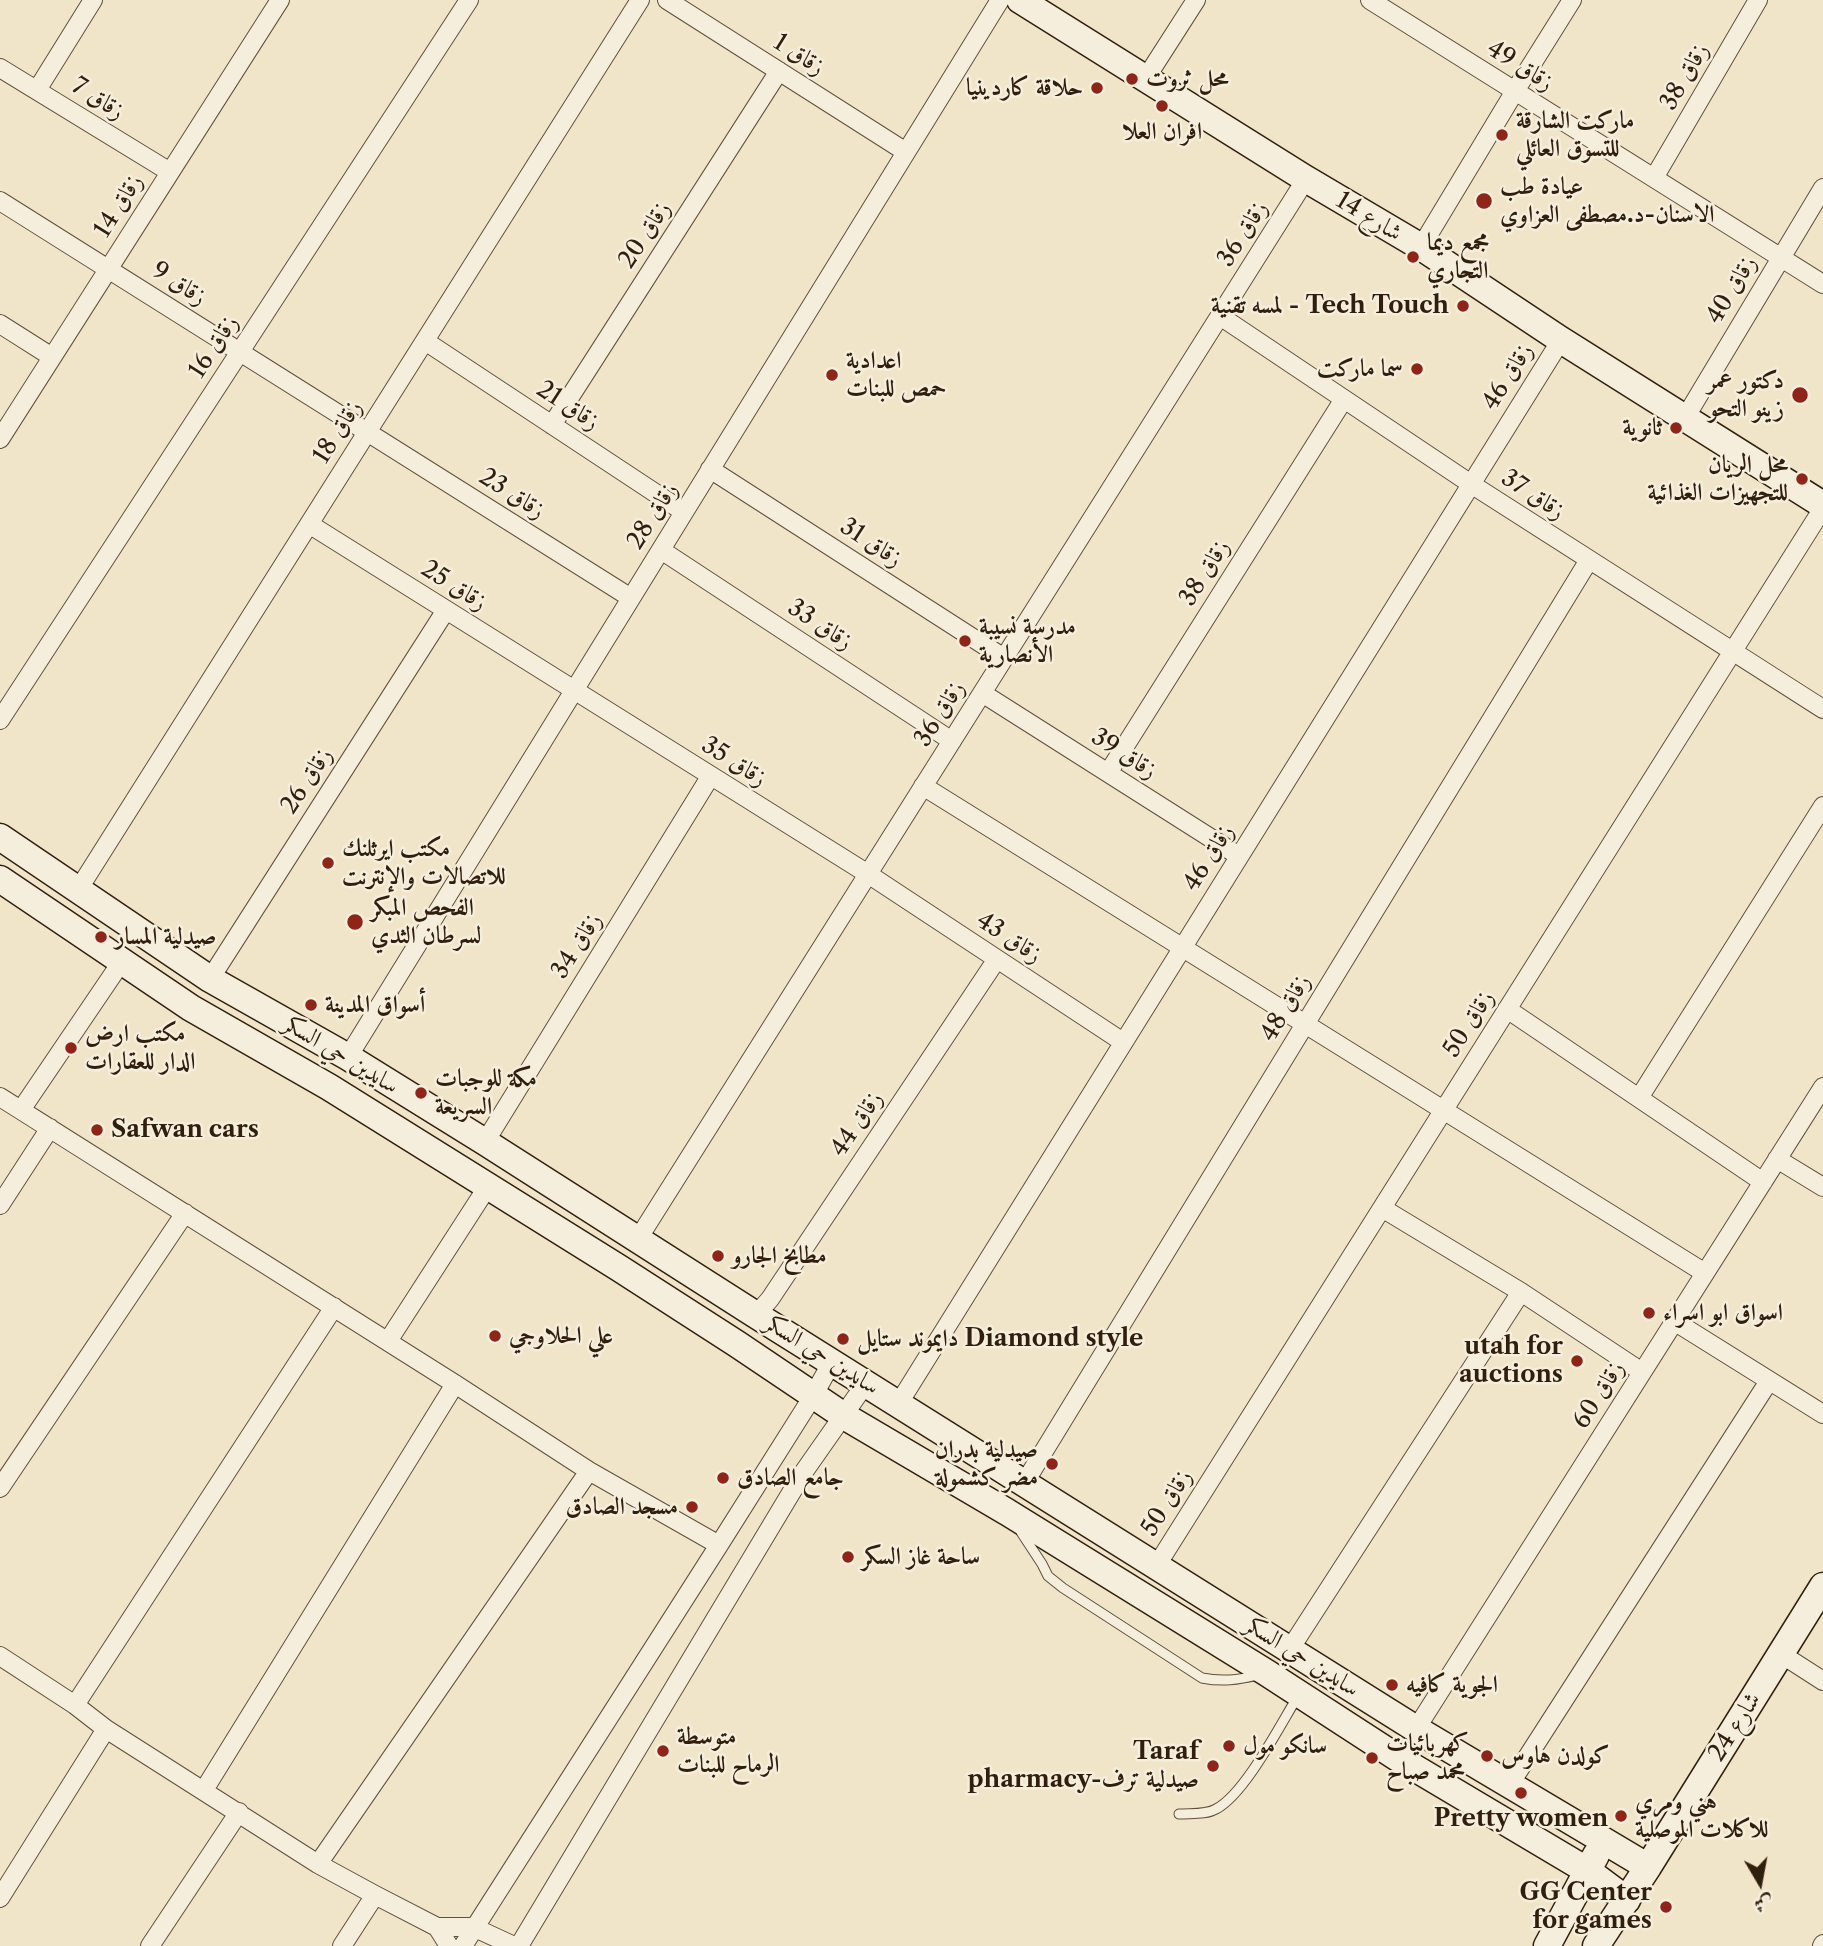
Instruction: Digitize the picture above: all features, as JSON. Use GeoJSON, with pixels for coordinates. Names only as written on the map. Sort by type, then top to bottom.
{"type":"FeatureCollection","features":[{"type":"Feature","properties":{"kind":"street"},"geometry":{"type":"LineString","coordinates":[[37,90],[93,0]]}},
{"type":"Feature","properties":{"kind":"street","name":"زقاق 14"},"geometry":{"type":"LineString","coordinates":[[0,439],[281,0]]}},
{"type":"Feature","properties":{"kind":"street","name":"زقاق 16"},"geometry":{"type":"LineString","coordinates":[[0,720],[469,0]]}},
{"type":"Feature","properties":{"kind":"street","name":"زقاق 18"},"geometry":{"type":"LineString","coordinates":[[78,890],[640,0]]}},
{"type":"Feature","properties":{"kind":"street","name":"زقاق 1"},"geometry":{"type":"LineString","coordinates":[[667,0],[906,152]]}},
{"type":"Feature","properties":{"kind":"street","name":"زقاق 28"},"geometry":{"type":"LineString","coordinates":[[348,1057],[1000,0]]}},
{"type":"Feature","properties":{"kind":"street","name":"شارع 14"},"geometry":{"type":"LineString","coordinates":[[1020,0],[1306,179],[1421,247],[1823,507]]}},
{"type":"Feature","properties":{"kind":"street"},"geometry":{"type":"LineString","coordinates":[[1146,78],[1196,0]]}},
{"type":"Feature","properties":{"kind":"street"},"geometry":{"type":"LineString","coordinates":[[1421,247],[1572,0]]}},
{"type":"Feature","properties":{"kind":"street","name":"زقاق 38"},"geometry":{"type":"LineString","coordinates":[[1654,178],[1758,0]]}},
{"type":"Feature","properties":{"kind":"street","name":"زقاق 49"},"geometry":{"type":"LineString","coordinates":[[1375,1],[1823,284]]}},
{"type":"Feature","properties":{"kind":"street","name":"زقاق 7"},"geometry":{"type":"LineString","coordinates":[[0,68],[170,172]]}},
{"type":"Feature","properties":{"kind":"street","name":"زقاق 20"},"geometry":{"type":"LineString","coordinates":[[552,425],[779,71]]}},
{"type":"Feature","properties":{"kind":"street","name":"زقاق 36"},"geometry":{"type":"LineString","coordinates":[[638,1239],[1306,179]]}},
{"type":"Feature","properties":{"kind":"street","name":"زقاق 40"},"geometry":{"type":"LineString","coordinates":[[1685,418],[1823,188]]}},
{"type":"Feature","properties":{"kind":"street","name":"زقاق 9"},"geometry":{"type":"LineString","coordinates":[[0,201],[368,431]]}},
{"type":"Feature","properties":{"kind":"street","name":"زقاق 37"},"geometry":{"type":"LineString","coordinates":[[1220,316],[1471,484],[1823,709]]}},
{"type":"Feature","properties":{"kind":"street"},"geometry":{"type":"LineString","coordinates":[[0,324],[52,357]]}},
{"type":"Feature","properties":{"kind":"street","name":"زقاق 46"},"geometry":{"type":"LineString","coordinates":[[898,1403],[1561,340]]}},
{"type":"Feature","properties":{"kind":"street","name":"زقاق 21"},"geometry":{"type":"LineString","coordinates":[[425,341],[684,512]]}},
{"type":"Feature","properties":{"kind":"street","name":"زقاق 38"},"geometry":{"type":"LineString","coordinates":[[1108,773],[1343,398]]}},
{"type":"Feature","properties":{"kind":"street","name":"زقاق 23"},"geometry":{"type":"LineString","coordinates":[[368,431],[631,598]]}},
{"type":"Feature","properties":{"kind":"street","name":"زقاق 31"},"geometry":{"type":"LineString","coordinates":[[710,469],[1004,658]]}},
{"type":"Feature","properties":{"kind":"street","name":"زقاق 50"},"geometry":{"type":"LineString","coordinates":[[1157,1565],[1823,507]]}},
{"type":"Feature","properties":{"kind":"street","name":"زقاق 25"},"geometry":{"type":"LineString","coordinates":[[309,524],[575,689]]}},
{"type":"Feature","properties":{"kind":"street","name":"زقاق 33"},"geometry":{"type":"LineString","coordinates":[[661,550],[952,741]]}},
{"type":"Feature","properties":{"kind":"street","name":"زقاق 48"},"geometry":{"type":"LineString","coordinates":[[1025,1482],[1589,559]]}},
{"type":"Feature","properties":{"kind":"street","name":"زقاق 26"},"geometry":{"type":"LineString","coordinates":[[210,979],[446,610]]}},
{"type":"Feature","properties":{"kind":"street","name":"زقاق 35"},"geometry":{"type":"LineString","coordinates":[[575,689],[710,777],[868,874]]}},
{"type":"Feature","properties":{"kind":"street","name":"زقاق 39"},"geometry":{"type":"LineString","coordinates":[[982,693],[1239,856]]}},
{"type":"Feature","properties":{"kind":"street","name":"زقاق 34"},"geometry":{"type":"LineString","coordinates":[[485,1142],[710,777]]}},
{"type":"Feature","properties":{"kind":"street"},"geometry":{"type":"LineString","coordinates":[[923,786],[1705,1273]]}},
{"type":"Feature","properties":{"kind":"street"},"geometry":{"type":"LineString","coordinates":[[1639,1097],[1823,806]]}},
{"type":"Feature","properties":{"kind":"street","name":"سايدين حي السكر"},"geometry":{"type":"LineString","coordinates":[[0,837],[210,979],[348,1057],[1416,1729],[1648,1867]]}},
{"type":"Feature","properties":{"kind":"street","name":"زقاق 43"},"geometry":{"type":"LineString","coordinates":[[868,874],[1123,1042]]}},
{"type":"Feature","properties":{"kind":"street","name":"سايدين حي السكر"},"geometry":{"type":"LineString","coordinates":[[0,879],[191,1008],[330,1087],[716,1330],[844,1416],[1007,1512],[1267,1673],[1398,1758],[1588,1871],[1627,1900]]}},
{"type":"Feature","properties":{"kind":"street","name":"زقاق 44"},"geometry":{"type":"LineString","coordinates":[[756,1315],[770,1299],[997,959]]}},
{"type":"Feature","properties":{"kind":"street"},"geometry":{"type":"LineString","coordinates":[[21,1110],[122,961]]}},
{"type":"Feature","properties":{"kind":"street"},"geometry":{"type":"LineString","coordinates":[[1507,1009],[1763,1182]]}},
{"type":"Feature","properties":{"kind":"street","name":"زقاق 60"},"geometry":{"type":"LineString","coordinates":[[1416,1729],[1823,1087]]}},
{"type":"Feature","properties":{"kind":"street"},"geometry":{"type":"LineString","coordinates":[[0,1097],[589,1471],[719,1545]]}},
{"type":"Feature","properties":{"kind":"street"},"geometry":{"type":"LineString","coordinates":[[0,1205],[50,1128]]}},
{"type":"Feature","properties":{"kind":"street"},"geometry":{"type":"LineString","coordinates":[[1777,1159],[1823,1187]]}},
{"type":"Feature","properties":{"kind":"street"},"geometry":{"type":"LineString","coordinates":[[388,1341],[488,1186]]}},
{"type":"Feature","properties":{"kind":"street"},"geometry":{"type":"LineString","coordinates":[[1382,1208],[1521,1292],[1642,1372]]}},
{"type":"Feature","properties":{"kind":"street"},"geometry":{"type":"LineString","coordinates":[[0,1488],[185,1213]]}},
{"type":"Feature","properties":{"kind":"street"},"geometry":{"type":"LineString","coordinates":[[1290,1649],[1521,1292]]}},
{"type":"Feature","properties":{"kind":"street"},"geometry":{"type":"LineString","coordinates":[[75,1705],[334,1307]]}},
{"type":"Feature","properties":{"kind":"street"},"geometry":{"type":"LineString","coordinates":[[1674,1321],[1823,1414]]}},
{"type":"Feature","properties":{"kind":"street"},"geometry":{"type":"LineString","coordinates":[[463,1946],[719,1545],[832,1362]]}},
{"type":"Feature","properties":{"kind":"street"},"geometry":{"type":"LineString","coordinates":[[1510,1784],[1769,1381]]}},
{"type":"Feature","properties":{"kind":"street"},"geometry":{"type":"LineString","coordinates":[[519,1946],[803,1473],[866,1383]]}},
{"type":"Feature","properties":{"kind":"street"},"geometry":{"type":"LineString","coordinates":[[204,1790],[455,1384]]}},
{"type":"Feature","properties":{"kind":"street"},"geometry":{"type":"LineString","coordinates":[[318,1864],[589,1471]]}},
{"type":"Feature","properties":{"kind":"street","name":"شارع 24"},"geometry":{"type":"LineString","coordinates":[[1596,1946],[1823,1586]]}},
{"type":"Feature","properties":{"kind":"street"},"geometry":{"type":"LineString","coordinates":[[1781,1654],[1823,1681]]}},
{"type":"Feature","properties":{"kind":"street"},"geometry":{"type":"LineString","coordinates":[[0,1656],[75,1705],[106,1729],[318,1864],[437,1927],[473,1927],[514,1946]]}},
{"type":"Feature","properties":{"kind":"street"},"geometry":{"type":"LineString","coordinates":[[0,1898],[106,1729]]}},
{"type":"Feature","properties":{"kind":"street"},"geometry":{"type":"LineString","coordinates":[[150,1946],[239,1812]]}},
{"type":"Feature","properties":{"kind":"street"},"geometry":{"type":"LineString","coordinates":[[1547,1946],[1604,1841]]}},
{"type":"Feature","properties":{"kind":"street"},"geometry":{"type":"LineString","coordinates":[[342,1946],[375,1895]]}},
{"type":"Feature","properties":{"kind":"street"},"geometry":{"type":"LineString","coordinates":[[437,1927],[450,1946]]}},
{"type":"Feature","properties":{"kind":"lane"},"geometry":{"type":"LineString","coordinates":[[1007,1512],[1048,1576],[1202,1678],[1236,1681],[1267,1673]]}},
{"type":"Feature","properties":{"kind":"lane"},"geometry":{"type":"LineString","coordinates":[[1179,1814],[1206,1813],[1217,1809],[1237,1791],[1299,1694]]}},
{"type":"Feature","properties":{"kind":"place","name":"محل ثروت"},"geometry":{"type":"Point","coordinates":[1132,79]}},
{"type":"Feature","properties":{"kind":"place","name":"حلاقة كاردينيا"},"geometry":{"type":"Point","coordinates":[1097,88]}},
{"type":"Feature","properties":{"kind":"place","name":"افران العلا"},"geometry":{"type":"Point","coordinates":[1162,106]}},
{"type":"Feature","properties":{"kind":"place","name":"ماركت الشارقة للتسوق العائلي"},"geometry":{"type":"Point","coordinates":[1502,135]}},
{"type":"Feature","properties":{"kind":"place","name":"عيادة طب الاسنان-د.مصطفى العزاوي"},"geometry":{"type":"Point","coordinates":[1484,201]}},
{"type":"Feature","properties":{"kind":"place","name":"مجمع ديما التجاري"},"geometry":{"type":"Point","coordinates":[1413,257]}},
{"type":"Feature","properties":{"kind":"place","name":"لمسه تقنية - Tech Touch"},"geometry":{"type":"Point","coordinates":[1463,306]}},
{"type":"Feature","properties":{"kind":"place","name":"سما ماركت"},"geometry":{"type":"Point","coordinates":[1417,369]}},
{"type":"Feature","properties":{"kind":"place","name":"اعدادية حمص للبنات"},"geometry":{"type":"Point","coordinates":[832,375]}},
{"type":"Feature","properties":{"kind":"place","name":"دكتور عمر زينو التحو"},"geometry":{"type":"Point","coordinates":[1800,395]}},
{"type":"Feature","properties":{"kind":"place","name":"ثانوية"},"geometry":{"type":"Point","coordinates":[1676,428]}},
{"type":"Feature","properties":{"kind":"place","name":"محل الريان للتجهيزات الغذائية"},"geometry":{"type":"Point","coordinates":[1802,479]}},
{"type":"Feature","properties":{"kind":"place","name":"مدرسة نسيبة الأنصارية"},"geometry":{"type":"Point","coordinates":[965,641]}},
{"type":"Feature","properties":{"kind":"place","name":"مكتب ايرثلنك للاتصالات والإنترنت"},"geometry":{"type":"Point","coordinates":[328,863]}},
{"type":"Feature","properties":{"kind":"place","name":"الفحص المبكر لسرطان الثدي"},"geometry":{"type":"Point","coordinates":[355,922]}},
{"type":"Feature","properties":{"kind":"place","name":"صيدلية المسار"},"geometry":{"type":"Point","coordinates":[101,937]}},
{"type":"Feature","properties":{"kind":"place","name":"أسواق المدينة"},"geometry":{"type":"Point","coordinates":[311,1005]}},
{"type":"Feature","properties":{"kind":"place","name":"مكتب ارض الدار للعقارات"},"geometry":{"type":"Point","coordinates":[71,1048]}},
{"type":"Feature","properties":{"kind":"place","name":"مكة للوجبات السريعة"},"geometry":{"type":"Point","coordinates":[421,1093]}},
{"type":"Feature","properties":{"kind":"place","name":"Safwan cars"},"geometry":{"type":"Point","coordinates":[97,1130]}},
{"type":"Feature","properties":{"kind":"place","name":"مطابخ الجارو"},"geometry":{"type":"Point","coordinates":[718,1256]}},
{"type":"Feature","properties":{"kind":"place","name":"اسواق ابو اسراء"},"geometry":{"type":"Point","coordinates":[1649,1313]}},
{"type":"Feature","properties":{"kind":"place","name":"علي الحلاوجي"},"geometry":{"type":"Point","coordinates":[495,1336]}},
{"type":"Feature","properties":{"kind":"place","name":"دايموند ستايل Diamond style"},"geometry":{"type":"Point","coordinates":[843,1339]}},
{"type":"Feature","properties":{"kind":"place","name":"utah for auctions"},"geometry":{"type":"Point","coordinates":[1577,1361]}},
{"type":"Feature","properties":{"kind":"place","name":"صيدلية بدران مضر كشمولة"},"geometry":{"type":"Point","coordinates":[1052,1464]}},
{"type":"Feature","properties":{"kind":"place","name":"جامع الصادق"},"geometry":{"type":"Point","coordinates":[723,1478]}},
{"type":"Feature","properties":{"kind":"place","name":"مسجد الصادق"},"geometry":{"type":"Point","coordinates":[692,1507]}},
{"type":"Feature","properties":{"kind":"place","name":"ساحة غاز السكر"},"geometry":{"type":"Point","coordinates":[848,1557]}},
{"type":"Feature","properties":{"kind":"place","name":"الجوية كافيه"},"geometry":{"type":"Point","coordinates":[1392,1685]}},
{"type":"Feature","properties":{"kind":"place","name":"سانكو مول"},"geometry":{"type":"Point","coordinates":[1229,1746]}},
{"type":"Feature","properties":{"kind":"place","name":"متوسطة الرماح للبنات"},"geometry":{"type":"Point","coordinates":[663,1751]}},
{"type":"Feature","properties":{"kind":"place","name":"كولدن هاوس"},"geometry":{"type":"Point","coordinates":[1487,1756]}},
{"type":"Feature","properties":{"kind":"place","name":"كهربائيات محمد صباح"},"geometry":{"type":"Point","coordinates":[1372,1758]}},
{"type":"Feature","properties":{"kind":"place","name":"Taraf pharmacy-صيدلية ترف"},"geometry":{"type":"Point","coordinates":[1213,1766]}},
{"type":"Feature","properties":{"kind":"place","name":"Pretty women"},"geometry":{"type":"Point","coordinates":[1521,1793]}},
{"type":"Feature","properties":{"kind":"place","name":"هني ومري للاكلات الموصلية"},"geometry":{"type":"Point","coordinates":[1621,1816]}},
{"type":"Feature","properties":{"kind":"place","name":"GG Center for games"},"geometry":{"type":"Point","coordinates":[1666,1907]}}]}
